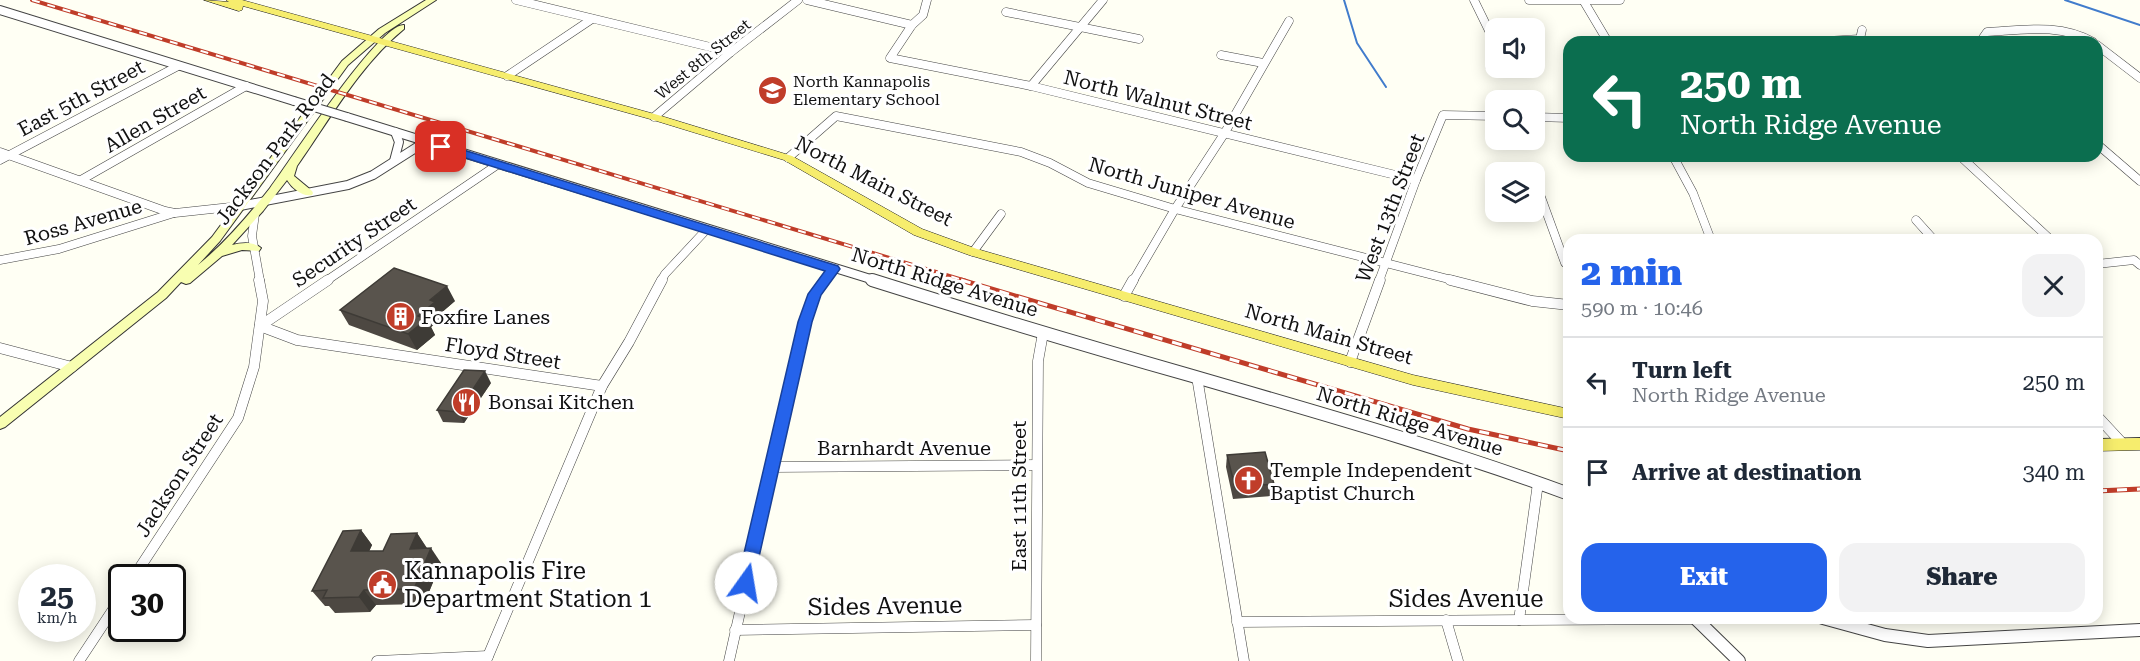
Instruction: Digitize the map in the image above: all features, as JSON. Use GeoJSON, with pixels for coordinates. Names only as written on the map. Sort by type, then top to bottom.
{"type":"FeatureCollection","features":[{"type":"Feature","properties":{"kind":"main road"},"geometry":{"type":"LineString","coordinates":[[209,0],[375,42],[444,0]]}},
{"type":"Feature","properties":{"kind":"main road"},"geometry":{"type":"LineString","coordinates":[[231,0],[375,42]]}},
{"type":"Feature","properties":{"kind":"main road"},"geometry":{"type":"LineString","coordinates":[[375,42],[432,0]]}},
{"type":"Feature","properties":{"kind":"main road","name":"North Main Street"},"geometry":{"type":"LineString","coordinates":[[375,42],[417,57],[431,57],[507,76],[654,117],[788,158],[918,232],[973,252],[1350,362],[1470,393],[1563,413]]}},
{"type":"Feature","properties":{"kind":"main road","name":"Jackson Park Road"},"geometry":{"type":"LineString","coordinates":[[162,295],[187,280],[211,259],[256,212],[293,165],[375,42]]}},
{"type":"Feature","properties":{"kind":"main road","name":"Jackson Park Road"},"geometry":{"type":"LineString","coordinates":[[0,424],[162,295],[206,250],[332,79],[375,42]]}},
{"type":"Feature","properties":{"kind":"main road"},"geometry":{"type":"LineString","coordinates":[[293,165],[289,176],[294,183],[308,193]]}},
{"type":"Feature","properties":{"kind":"main road"},"geometry":{"type":"LineString","coordinates":[[211,259],[234,248],[255,248]]}},
{"type":"Feature","properties":{"kind":"main road"},"geometry":{"type":"LineString","coordinates":[[2103,445],[2140,444]]}},
{"type":"Feature","properties":{"kind":"street"},"geometry":{"type":"LineString","coordinates":[[516,0],[731,52]]}},
{"type":"Feature","properties":{"kind":"street","name":"West 8th Street"},"geometry":{"type":"LineString","coordinates":[[654,117],[731,52],[798,0]]}},
{"type":"Feature","properties":{"kind":"street"},"geometry":{"type":"LineString","coordinates":[[807,0],[912,25],[923,15],[927,0]]}},
{"type":"Feature","properties":{"kind":"street"},"geometry":{"type":"LineString","coordinates":[[1031,86],[1103,0]]}},
{"type":"Feature","properties":{"kind":"street"},"geometry":{"type":"LineString","coordinates":[[1474,0],[1485,22]]}},
{"type":"Feature","properties":{"kind":"street"},"geometry":{"type":"LineString","coordinates":[[1529,0],[1620,0]]}},
{"type":"Feature","properties":{"kind":"street"},"geometry":{"type":"LineString","coordinates":[[1583,0],[1604,36]]}},
{"type":"Feature","properties":{"kind":"street","name":"North Ridge Avenue"},"geometry":{"type":"LineString","coordinates":[[0,10],[833,269],[1043,333],[1391,434],[1563,492]]}},
{"type":"Feature","properties":{"kind":"street"},"geometry":{"type":"LineString","coordinates":[[1006,12],[1139,39]]}},
{"type":"Feature","properties":{"kind":"street"},"geometry":{"type":"LineString","coordinates":[[0,17],[9,13]]}},
{"type":"Feature","properties":{"kind":"street"},"geometry":{"type":"LineString","coordinates":[[507,76],[592,19]]}},
{"type":"Feature","properties":{"kind":"street"},"geometry":{"type":"LineString","coordinates":[[1124,296],[1175,209],[1224,134],[1289,21]]}},
{"type":"Feature","properties":{"kind":"street","name":"North Walnut Street"},"geometry":{"type":"LineString","coordinates":[[912,25],[890,58],[1031,86],[1416,180]]}},
{"type":"Feature","properties":{"kind":"street"},"geometry":{"type":"LineString","coordinates":[[1861,36],[1862,30]]}},
{"type":"Feature","properties":{"kind":"street"},"geometry":{"type":"LineString","coordinates":[[1984,36],[1987,32],[2064,30],[2084,36]]}},
{"type":"Feature","properties":{"kind":"street"},"geometry":{"type":"LineString","coordinates":[[2103,50],[2140,78]]}},
{"type":"Feature","properties":{"kind":"street"},"geometry":{"type":"LineString","coordinates":[[1221,55],[1263,63]]}},
{"type":"Feature","properties":{"kind":"street","name":"East 5th Street"},"geometry":{"type":"LineString","coordinates":[[0,160],[178,66]]}},
{"type":"Feature","properties":{"kind":"street","name":"Allen Street"},"geometry":{"type":"LineString","coordinates":[[81,180],[246,86]]}},
{"type":"Feature","properties":{"kind":"street","name":"West 13th Street"},"geometry":{"type":"LineString","coordinates":[[1350,362],[1416,180],[1443,115],[1485,116]]}},
{"type":"Feature","properties":{"kind":"street","name":"North Juniper Avenue"},"geometry":{"type":"LineString","coordinates":[[788,158],[836,116],[1021,152],[1050,163],[1088,183],[1175,209],[1532,301],[1563,304]]}},
{"type":"Feature","properties":{"kind":"street"},"geometry":{"type":"LineString","coordinates":[[1545,117],[1563,117]]}},
{"type":"Feature","properties":{"kind":"street"},"geometry":{"type":"LineString","coordinates":[[394,161],[399,142],[395,132]]}},
{"type":"Feature","properties":{"kind":"street"},"geometry":{"type":"LineString","coordinates":[[0,152],[175,213],[240,206],[354,183],[373,175],[425,142]]}},
{"type":"Feature","properties":{"kind":"street"},"geometry":{"type":"LineString","coordinates":[[2103,149],[2140,181]]}},
{"type":"Feature","properties":{"kind":"street"},"geometry":{"type":"LineString","coordinates":[[1676,162],[1693,193],[1709,234]]}},
{"type":"Feature","properties":{"kind":"street"},"geometry":{"type":"LineString","coordinates":[[1967,162],[2045,234]]}},
{"type":"Feature","properties":{"kind":"street","name":"Security Street"},"geometry":{"type":"LineString","coordinates":[[260,326],[497,165]]}},
{"type":"Feature","properties":{"kind":"street"},"geometry":{"type":"LineString","coordinates":[[1545,208],[1563,258]]}},
{"type":"Feature","properties":{"kind":"street","name":"Jackson Street"},"geometry":{"type":"LineString","coordinates":[[142,564],[238,418],[254,367],[263,301],[252,224],[256,212]]}},
{"type":"Feature","properties":{"kind":"street","name":"Ross Avenue"},"geometry":{"type":"LineString","coordinates":[[0,260],[59,249],[175,213]]}},
{"type":"Feature","properties":{"kind":"street"},"geometry":{"type":"LineString","coordinates":[[973,252],[1001,214]]}},
{"type":"Feature","properties":{"kind":"street"},"geometry":{"type":"LineString","coordinates":[[1916,220],[1929,234]]}},
{"type":"Feature","properties":{"kind":"street"},"geometry":{"type":"LineString","coordinates":[[377,661],[487,659],[602,386],[629,342],[665,274],[706,230]]}},
{"type":"Feature","properties":{"kind":"street"},"geometry":{"type":"LineString","coordinates":[[2103,263],[2134,260],[2140,265]]}},
{"type":"Feature","properties":{"kind":"street"},"geometry":{"type":"LineString","coordinates":[[729,661],[805,322],[815,294],[833,269]]}},
{"type":"Feature","properties":{"kind":"street","name":"Floyd Street"},"geometry":{"type":"LineString","coordinates":[[260,326],[297,340],[602,386]]}},
{"type":"Feature","properties":{"kind":"street","name":"East 11th Street"},"geometry":{"type":"LineString","coordinates":[[1036,661],[1038,361],[1043,333]]}},
{"type":"Feature","properties":{"kind":"street"},"geometry":{"type":"LineString","coordinates":[[0,348],[72,367]]}},
{"type":"Feature","properties":{"kind":"street"},"geometry":{"type":"LineString","coordinates":[[1197,377],[1244,661]]}},
{"type":"Feature","properties":{"kind":"street"},"geometry":{"type":"LineString","coordinates":[[2103,422],[2123,444]]}},
{"type":"Feature","properties":{"kind":"street","name":"Barnhardt Avenue"},"geometry":{"type":"LineString","coordinates":[[772,467],[1036,465]]}},
{"type":"Feature","properties":{"kind":"street"},"geometry":{"type":"LineString","coordinates":[[1519,620],[1538,483]]}},
{"type":"Feature","properties":{"kind":"street"},"geometry":{"type":"LineString","coordinates":[[79,661],[108,617]]}},
{"type":"Feature","properties":{"kind":"street"},"geometry":{"type":"LineString","coordinates":[[1446,620],[1458,661]]}},
{"type":"Feature","properties":{"kind":"street","name":"Sides Avenue"},"geometry":{"type":"LineString","coordinates":[[1237,622],[1563,620]]}},
{"type":"Feature","properties":{"kind":"street"},"geometry":{"type":"LineString","coordinates":[[1702,624],[1739,661]]}},
{"type":"Feature","properties":{"kind":"street"},"geometry":{"type":"LineString","coordinates":[[1844,624],[1885,636],[1928,640],[2140,630]]}},
{"type":"Feature","properties":{"kind":"street","name":"Sides Avenue"},"geometry":{"type":"LineString","coordinates":[[735,630],[1036,625]]}},
{"type":"Feature","properties":{"kind":"building"},"geometry":{"type":"Polygon","coordinates":[[[394,268],[447,286],[430,300],[435,302],[418,316],[427,319],[408,334],[340,310],[394,268]]]}},
{"type":"Feature","properties":{"kind":"building"},"geometry":{"type":"Polygon","coordinates":[[[464,370],[485,371],[458,412],[437,410],[464,370]]]}},
{"type":"Feature","properties":{"kind":"building"},"geometry":{"type":"Polygon","coordinates":[[[1265,452],[1274,484],[1235,487],[1227,455],[1265,452]]]}},
{"type":"Feature","properties":{"kind":"building"},"geometry":{"type":"Polygon","coordinates":[[[361,530],[351,551],[383,551],[391,534],[417,533],[410,549],[431,548],[414,589],[364,590],[359,597],[323,598],[327,590],[312,591],[343,531],[361,530]]]}},
{"type":"Feature","properties":{"kind":"waterway"},"geometry":{"type":"LineString","coordinates":[[1344,0],[1357,43],[1386,87]]}},
{"type":"Feature","properties":{"kind":"waterway"},"geometry":{"type":"LineString","coordinates":[[2065,0],[2140,25]]}},
{"type":"Feature","properties":{"kind":"railway"},"geometry":{"type":"LineString","coordinates":[[32,0],[966,281]]}},
{"type":"Feature","properties":{"kind":"railway"},"geometry":{"type":"LineString","coordinates":[[961,280],[1468,429],[1563,450]]}},
{"type":"Feature","properties":{"kind":"railway"},"geometry":{"type":"LineString","coordinates":[[2103,491],[2140,489]]}},
{"type":"Feature","properties":{"kind":"place","name":"North Kannapolis Elementary School"},"geometry":{"type":"Point","coordinates":[772,90]}},
{"type":"Feature","properties":{"kind":"place","name":"Foxfire Lanes"},"geometry":{"type":"Point","coordinates":[400,317]}},
{"type":"Feature","properties":{"kind":"place","name":"Bonsai Kitchen"},"geometry":{"type":"Point","coordinates":[467,402]}},
{"type":"Feature","properties":{"kind":"place","name":"Temple Independent Baptist Church"},"geometry":{"type":"Point","coordinates":[1249,481]}},
{"type":"Feature","properties":{"kind":"place","name":"Kannapolis Fire Department Station 1"},"geometry":{"type":"Point","coordinates":[383,585]}},
{"type":"Feature","properties":{"kind":"route"},"geometry":{"type":"LineString","coordinates":[[441,147],[833,269],[815,294],[805,322],[746,583]]}}]}
